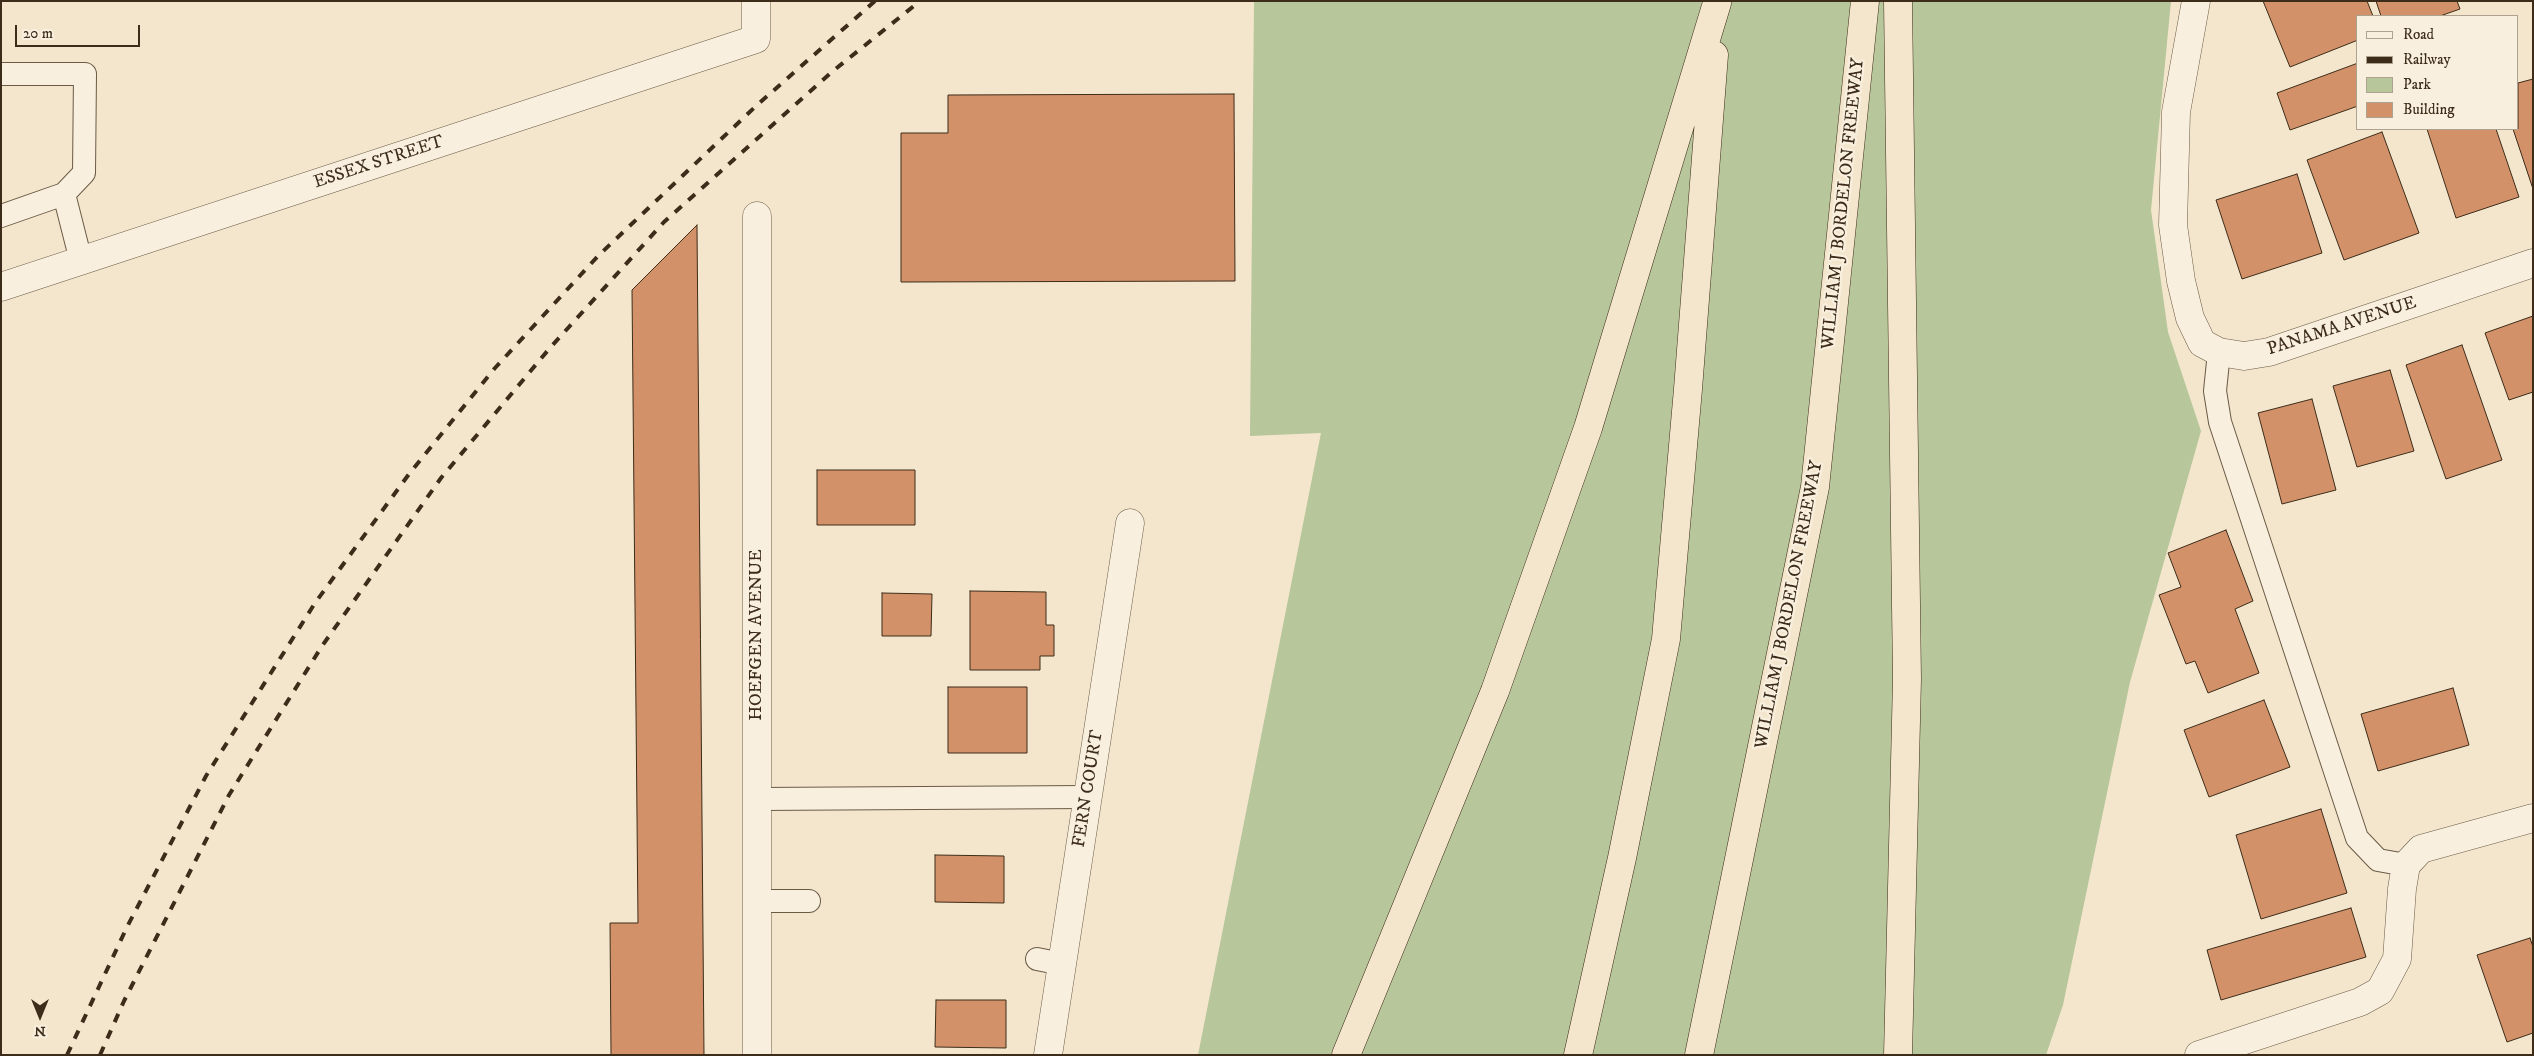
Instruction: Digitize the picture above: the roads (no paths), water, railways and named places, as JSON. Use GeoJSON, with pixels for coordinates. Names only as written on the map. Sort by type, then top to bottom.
{"type":"FeatureCollection","features":[{"type":"Feature","properties":{"kind":"highway","name":"WILLIAM J BORDELON FREEWAY"},"geometry":{"type":"LineString","coordinates":[[1699,1055],[1815,488],[1865,1]]}},
{"type":"Feature","properties":{"kind":"highway"},"geometry":{"type":"LineString","coordinates":[[1898,1],[1907,679],[1898,1055]]}},
{"type":"Feature","properties":{"kind":"highway"},"geometry":{"type":"LineString","coordinates":[[1346,1055],[1495,691],[1588,428],[1718,2]]}},
{"type":"Feature","properties":{"kind":"highway"},"geometry":{"type":"LineString","coordinates":[[1578,1055],[1622,858],[1666,639],[1688,389],[1718,2]]}},
{"type":"Feature","properties":{"kind":"street","name":"ESSEX STREET"},"geometry":{"type":"LineString","coordinates":[[1,287],[756,39],[756,1]]}},
{"type":"Feature","properties":{"kind":"street","name":"PANAMA AVENUE"},"geometry":{"type":"LineString","coordinates":[[2196,1],[2176,112],[2173,226],[2181,281],[2194,330],[2202,343],[2219,352],[2244,356],[2269,352],[2533,263]]}},
{"type":"Feature","properties":{"kind":"street","name":"HOEFGEN AVENUE"},"geometry":{"type":"LineString","coordinates":[[757,216],[757,1055]]}},
{"type":"Feature","properties":{"kind":"street","name":"FERN COURT"},"geometry":{"type":"LineString","coordinates":[[1048,1055],[1049,962],[1088,797],[1130,523]]}},
{"type":"Feature","properties":{"kind":"street"},"geometry":{"type":"LineString","coordinates":[[2199,1055],[2360,1002],[2380,991],[2397,960],[2402,890],[2406,865],[2421,849],[2533,818]]}},
{"type":"Feature","properties":{"kind":"lane"},"geometry":{"type":"LineString","coordinates":[[1,74],[85,74],[84,174],[64,194],[1,216]]}},
{"type":"Feature","properties":{"kind":"lane"},"geometry":{"type":"LineString","coordinates":[[64,194],[81,261]]}},
{"type":"Feature","properties":{"kind":"lane"},"geometry":{"type":"LineString","coordinates":[[2219,352],[2215,391],[2220,422],[2357,838],[2378,860],[2406,865]]}},
{"type":"Feature","properties":{"kind":"lane"},"geometry":{"type":"LineString","coordinates":[[757,799],[1088,797]]}},
{"type":"Feature","properties":{"kind":"lane"},"geometry":{"type":"LineString","coordinates":[[757,901],[809,901]]}},
{"type":"Feature","properties":{"kind":"railway"},"geometry":{"type":"LineString","coordinates":[[67,1055],[127,927],[206,776],[315,603],[409,474],[495,368],[598,256],[756,106],[875,1]]}},
{"type":"Feature","properties":{"kind":"railway"},"geometry":{"type":"LineString","coordinates":[[100,1055],[124,1001],[229,795],[322,646],[441,478],[549,349],[664,222],[833,71],[920,1]]}}]}
